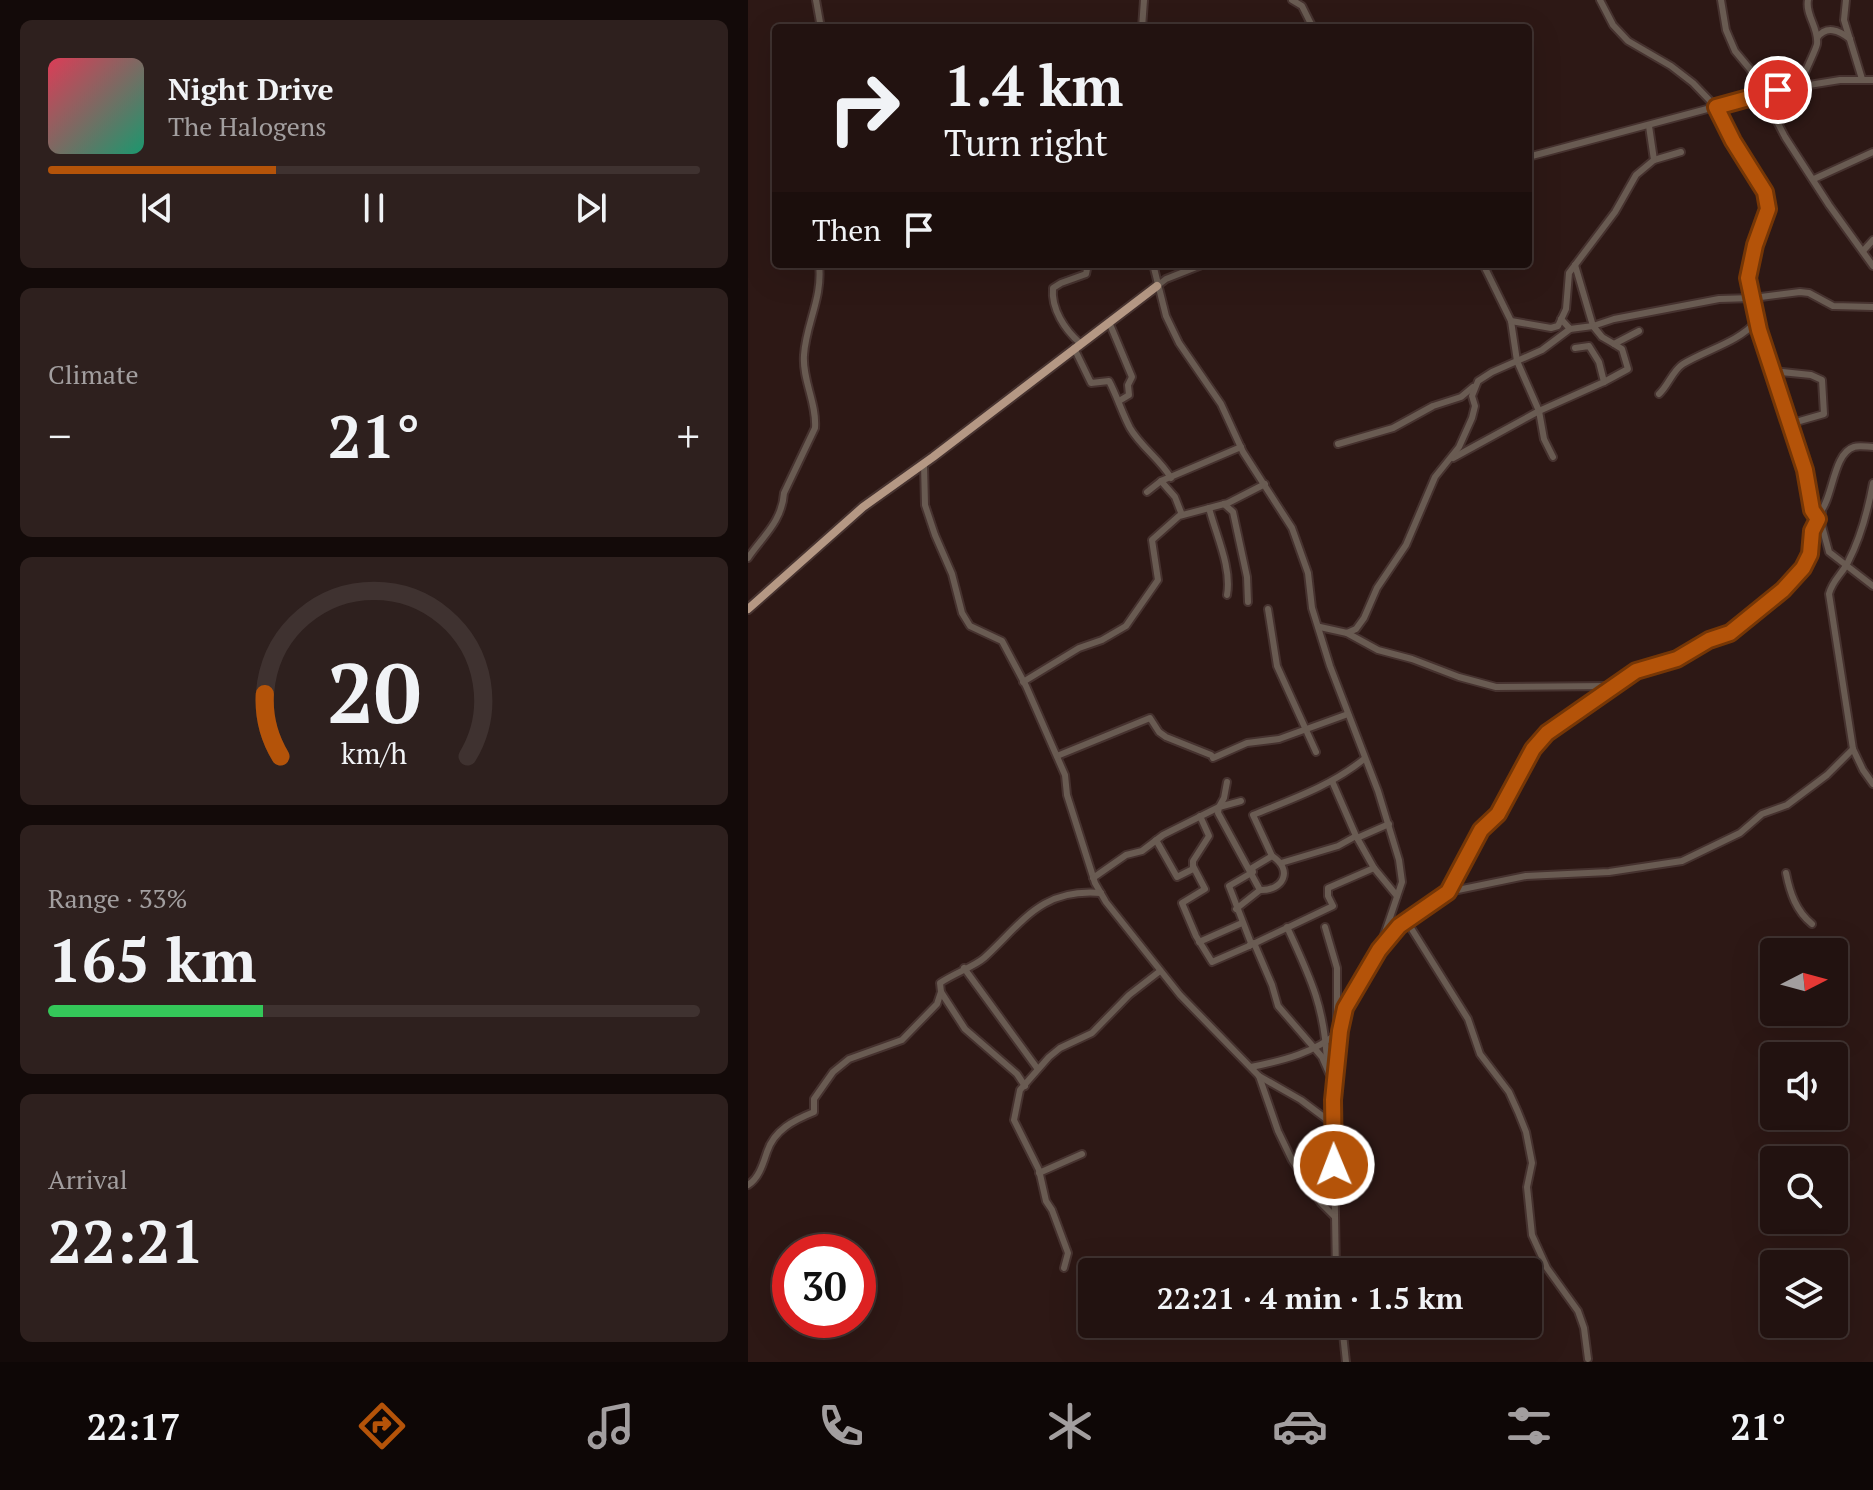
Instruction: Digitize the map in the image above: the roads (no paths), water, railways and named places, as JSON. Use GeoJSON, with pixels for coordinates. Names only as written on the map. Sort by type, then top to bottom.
{"type":"FeatureCollection","features":[{"type":"Feature","properties":{"kind":"main road"},"geometry":{"type":"LineString","coordinates":[[748,609],[863,507],[1157,286]]}},
{"type":"Feature","properties":{"kind":"street"},"geometry":{"type":"LineString","coordinates":[[816,0],[820,24]]}},
{"type":"Feature","properties":{"kind":"street"},"geometry":{"type":"LineString","coordinates":[[1142,24],[1144,0]]}},
{"type":"Feature","properties":{"kind":"street"},"geometry":{"type":"LineString","coordinates":[[1292,0],[1302,6],[1311,24]]}},
{"type":"Feature","properties":{"kind":"street"},"geometry":{"type":"LineString","coordinates":[[1600,0],[1613,25],[1628,41],[1693,83],[1716,107],[1765,192],[1768,209],[1755,245],[1748,278],[1757,321],[1805,470],[1812,510],[1820,516],[1829,552],[1873,586]]}},
{"type":"Feature","properties":{"kind":"street"},"geometry":{"type":"LineString","coordinates":[[1721,0],[1725,29],[1735,51],[1750,69],[1785,137],[1873,266]]}},
{"type":"Feature","properties":{"kind":"street"},"geometry":{"type":"LineString","coordinates":[[1800,85],[1806,64],[1817,46],[1808,13],[1808,0]]}},
{"type":"Feature","properties":{"kind":"street"},"geometry":{"type":"LineString","coordinates":[[1838,30],[1844,20],[1846,0]]}},
{"type":"Feature","properties":{"kind":"street"},"geometry":{"type":"LineString","coordinates":[[1844,20],[1862,79]]}},
{"type":"Feature","properties":{"kind":"street"},"geometry":{"type":"LineString","coordinates":[[1817,38],[1830,29],[1838,30],[1852,42]]}},
{"type":"Feature","properties":{"kind":"street"},"geometry":{"type":"LineString","coordinates":[[1532,156],[1800,85],[1873,80]]}},
{"type":"Feature","properties":{"kind":"street"},"geometry":{"type":"LineString","coordinates":[[1649,126],[1654,160]]}},
{"type":"Feature","properties":{"kind":"street"},"geometry":{"type":"LineString","coordinates":[[1511,321],[1551,328],[1558,326],[1566,309],[1569,273],[1615,212],[1636,175],[1654,160],[1681,152]]}},
{"type":"Feature","properties":{"kind":"street"},"geometry":{"type":"LineString","coordinates":[[1814,179],[1873,152]]}},
{"type":"Feature","properties":{"kind":"street"},"geometry":{"type":"LineString","coordinates":[[1864,250],[1873,240]]}},
{"type":"Feature","properties":{"kind":"street"},"geometry":{"type":"LineString","coordinates":[[1450,460],[1539,411],[1628,369],[1622,349],[1602,337],[1593,326],[1575,265]]}},
{"type":"Feature","properties":{"kind":"street"},"geometry":{"type":"LineString","coordinates":[[748,558],[769,535],[784,502],[784,493],[815,428],[816,417],[803,358],[821,279],[820,268]]}},
{"type":"Feature","properties":{"kind":"street"},"geometry":{"type":"LineString","coordinates":[[1087,268],[1086,274],[1053,288],[1052,299],[1077,346],[1091,383],[1109,381],[1130,428],[1171,478]]}},
{"type":"Feature","properties":{"kind":"street"},"geometry":{"type":"LineString","coordinates":[[1154,268],[1166,316],[1179,343],[1221,404],[1241,447],[1292,528],[1302,553],[1312,608],[1330,666],[1389,824],[1399,860],[1402,882],[1379,950]]}},
{"type":"Feature","properties":{"kind":"street"},"geometry":{"type":"LineString","coordinates":[[1157,286],[1194,268]]}},
{"type":"Feature","properties":{"kind":"street"},"geometry":{"type":"LineString","coordinates":[[1485,268],[1511,321],[1517,361],[1539,411],[1544,439],[1553,457]]}},
{"type":"Feature","properties":{"kind":"street"},"geometry":{"type":"LineString","coordinates":[[1338,444],[1393,428],[1433,406],[1461,397],[1492,372],[1542,350],[1570,329],[1719,299],[1800,292],[1809,293],[1833,306],[1873,307]]}},
{"type":"Feature","properties":{"kind":"street"},"geometry":{"type":"LineString","coordinates":[[1561,319],[1570,329]]}},
{"type":"Feature","properties":{"kind":"street"},"geometry":{"type":"LineString","coordinates":[[1659,394],[1680,365],[1729,342],[1757,321]]}},
{"type":"Feature","properties":{"kind":"street"},"geometry":{"type":"LineString","coordinates":[[1109,322],[1132,377],[1128,385],[1129,395],[1119,401]]}},
{"type":"Feature","properties":{"kind":"street"},"geometry":{"type":"LineString","coordinates":[[1614,344],[1639,331]]}},
{"type":"Feature","properties":{"kind":"street"},"geometry":{"type":"LineString","coordinates":[[1575,348],[1589,346],[1599,362],[1604,382]]}},
{"type":"Feature","properties":{"kind":"street"},"geometry":{"type":"LineString","coordinates":[[1772,371],[1811,375],[1822,380],[1824,414],[1789,424]]}},
{"type":"Feature","properties":{"kind":"street"},"geometry":{"type":"LineString","coordinates":[[1347,633],[1356,629],[1364,618],[1377,588],[1406,545],[1435,477],[1450,460],[1472,418],[1475,406],[1473,387]]}},
{"type":"Feature","properties":{"kind":"street"},"geometry":{"type":"LineString","coordinates":[[1147,492],[1161,481],[1241,447]]}},
{"type":"Feature","properties":{"kind":"street"},"geometry":{"type":"LineString","coordinates":[[1448,892],[1481,830],[1498,814],[1533,749],[1547,733],[1636,671],[1677,659],[1709,640],[1730,633],[1783,590],[1803,568],[1810,554],[1812,531],[1844,453],[1853,447],[1873,447]]}},
{"type":"Feature","properties":{"kind":"street"},"geometry":{"type":"LineString","coordinates":[[924,464],[925,505],[952,574],[962,613],[970,626],[1002,641],[1023,682],[1065,775],[1067,795],[1093,878],[1101,893],[1180,995],[1259,1076],[1301,1100],[1334,1125]]}},
{"type":"Feature","properties":{"kind":"street"},"geometry":{"type":"LineString","coordinates":[[1161,481],[1175,497],[1182,515]]}},
{"type":"Feature","properties":{"kind":"street"},"geometry":{"type":"LineString","coordinates":[[1873,483],[1867,514],[1846,565],[1833,582],[1829,594],[1853,749],[1873,784]]}},
{"type":"Feature","properties":{"kind":"street"},"geometry":{"type":"LineString","coordinates":[[1023,682],[1079,648],[1102,640],[1126,626],[1158,580],[1152,540],[1182,515],[1224,504],[1261,489],[1265,484]]}},
{"type":"Feature","properties":{"kind":"street"},"geometry":{"type":"LineString","coordinates":[[1224,504],[1233,512],[1247,577],[1248,602]]}},
{"type":"Feature","properties":{"kind":"street"},"geometry":{"type":"LineString","coordinates":[[1209,508],[1228,576],[1227,595]]}},
{"type":"Feature","properties":{"kind":"street"},"geometry":{"type":"LineString","coordinates":[[1268,609],[1277,666],[1316,752]]}},
{"type":"Feature","properties":{"kind":"street"},"geometry":{"type":"LineString","coordinates":[[1320,627],[1347,633],[1378,650],[1496,687],[1614,686]]}},
{"type":"Feature","properties":{"kind":"street"},"geometry":{"type":"LineString","coordinates":[[1057,756],[1150,718],[1166,737],[1212,757],[1247,743],[1279,739],[1308,730],[1348,714]]}},
{"type":"Feature","properties":{"kind":"street"},"geometry":{"type":"LineString","coordinates":[[1251,1067],[1287,1060],[1315,1049],[1339,1032],[1345,1008],[1379,950],[1406,920],[1448,892],[1526,876],[1609,872],[1682,861],[1740,833],[1762,814],[1787,805],[1827,775],[1853,749]]}},
{"type":"Feature","properties":{"kind":"street"},"geometry":{"type":"LineString","coordinates":[[1236,909],[1286,875],[1281,863],[1272,856],[1253,815],[1332,781],[1364,759]]}},
{"type":"Feature","properties":{"kind":"street"},"geometry":{"type":"LineString","coordinates":[[1863,770],[1873,767]]}},
{"type":"Feature","properties":{"kind":"street"},"geometry":{"type":"LineString","coordinates":[[1332,781],[1374,868],[1397,896]]}},
{"type":"Feature","properties":{"kind":"street"},"geometry":{"type":"LineString","coordinates":[[1227,782],[1218,813],[1260,890]]}},
{"type":"Feature","properties":{"kind":"street"},"geometry":{"type":"LineString","coordinates":[[1093,878],[1126,855],[1142,851],[1200,816],[1241,801]]}},
{"type":"Feature","properties":{"kind":"street"},"geometry":{"type":"LineString","coordinates":[[1156,840],[1177,877],[1193,869],[1209,836],[1200,816]]}},
{"type":"Feature","properties":{"kind":"street"},"geometry":{"type":"LineString","coordinates":[[1281,863],[1338,846],[1389,824]]}},
{"type":"Feature","properties":{"kind":"street"},"geometry":{"type":"LineString","coordinates":[[1272,856],[1229,886],[1278,1006],[1335,1076]]}},
{"type":"Feature","properties":{"kind":"street"},"geometry":{"type":"LineString","coordinates":[[1193,866],[1205,889],[1182,903],[1199,942],[1212,962],[1333,906],[1328,888],[1374,868]]}},
{"type":"Feature","properties":{"kind":"street"},"geometry":{"type":"LineString","coordinates":[[1786,873],[1795,904],[1802,916],[1812,924]]}},
{"type":"Feature","properties":{"kind":"street"},"geometry":{"type":"LineString","coordinates":[[748,1185],[766,1161],[771,1143],[782,1130],[793,1119],[814,1112],[814,1099],[833,1072],[849,1059],[902,1040],[937,1004],[940,983],[981,961],[1043,902],[1088,892],[1101,893]]}},
{"type":"Feature","properties":{"kind":"street"},"geometry":{"type":"LineString","coordinates":[[1406,920],[1468,1019],[1480,1054],[1509,1092],[1518,1112],[1526,1132],[1532,1163],[1527,1187],[1532,1235],[1547,1268],[1578,1311],[1584,1328],[1588,1359]]}},
{"type":"Feature","properties":{"kind":"street"},"geometry":{"type":"LineString","coordinates":[[1199,942],[1242,923]]}},
{"type":"Feature","properties":{"kind":"street"},"geometry":{"type":"LineString","coordinates":[[1287,927],[1317,994],[1327,1042],[1328,1070]]}},
{"type":"Feature","properties":{"kind":"street"},"geometry":{"type":"LineString","coordinates":[[1325,927],[1337,968],[1336,1258]]}},
{"type":"Feature","properties":{"kind":"street"},"geometry":{"type":"LineString","coordinates":[[964,968],[1037,1068]]}},
{"type":"Feature","properties":{"kind":"street"},"geometry":{"type":"LineString","coordinates":[[1064,1268],[1068,1253],[1046,1201],[1039,1173],[1014,1120],[1020,1090],[1037,1068],[1060,1048],[1092,1033],[1129,995],[1160,971]]}},
{"type":"Feature","properties":{"kind":"street"},"geometry":{"type":"LineString","coordinates":[[941,992],[965,1029],[1017,1074],[1025,1086]]}},
{"type":"Feature","properties":{"kind":"street"},"geometry":{"type":"LineString","coordinates":[[1259,1076],[1278,1131],[1292,1160],[1321,1203],[1334,1216]]}},
{"type":"Feature","properties":{"kind":"street"},"geometry":{"type":"LineString","coordinates":[[1039,1173],[1082,1154]]}},
{"type":"Feature","properties":{"kind":"street"},"geometry":{"type":"LineString","coordinates":[[1343,1338],[1346,1362]]}}]}
